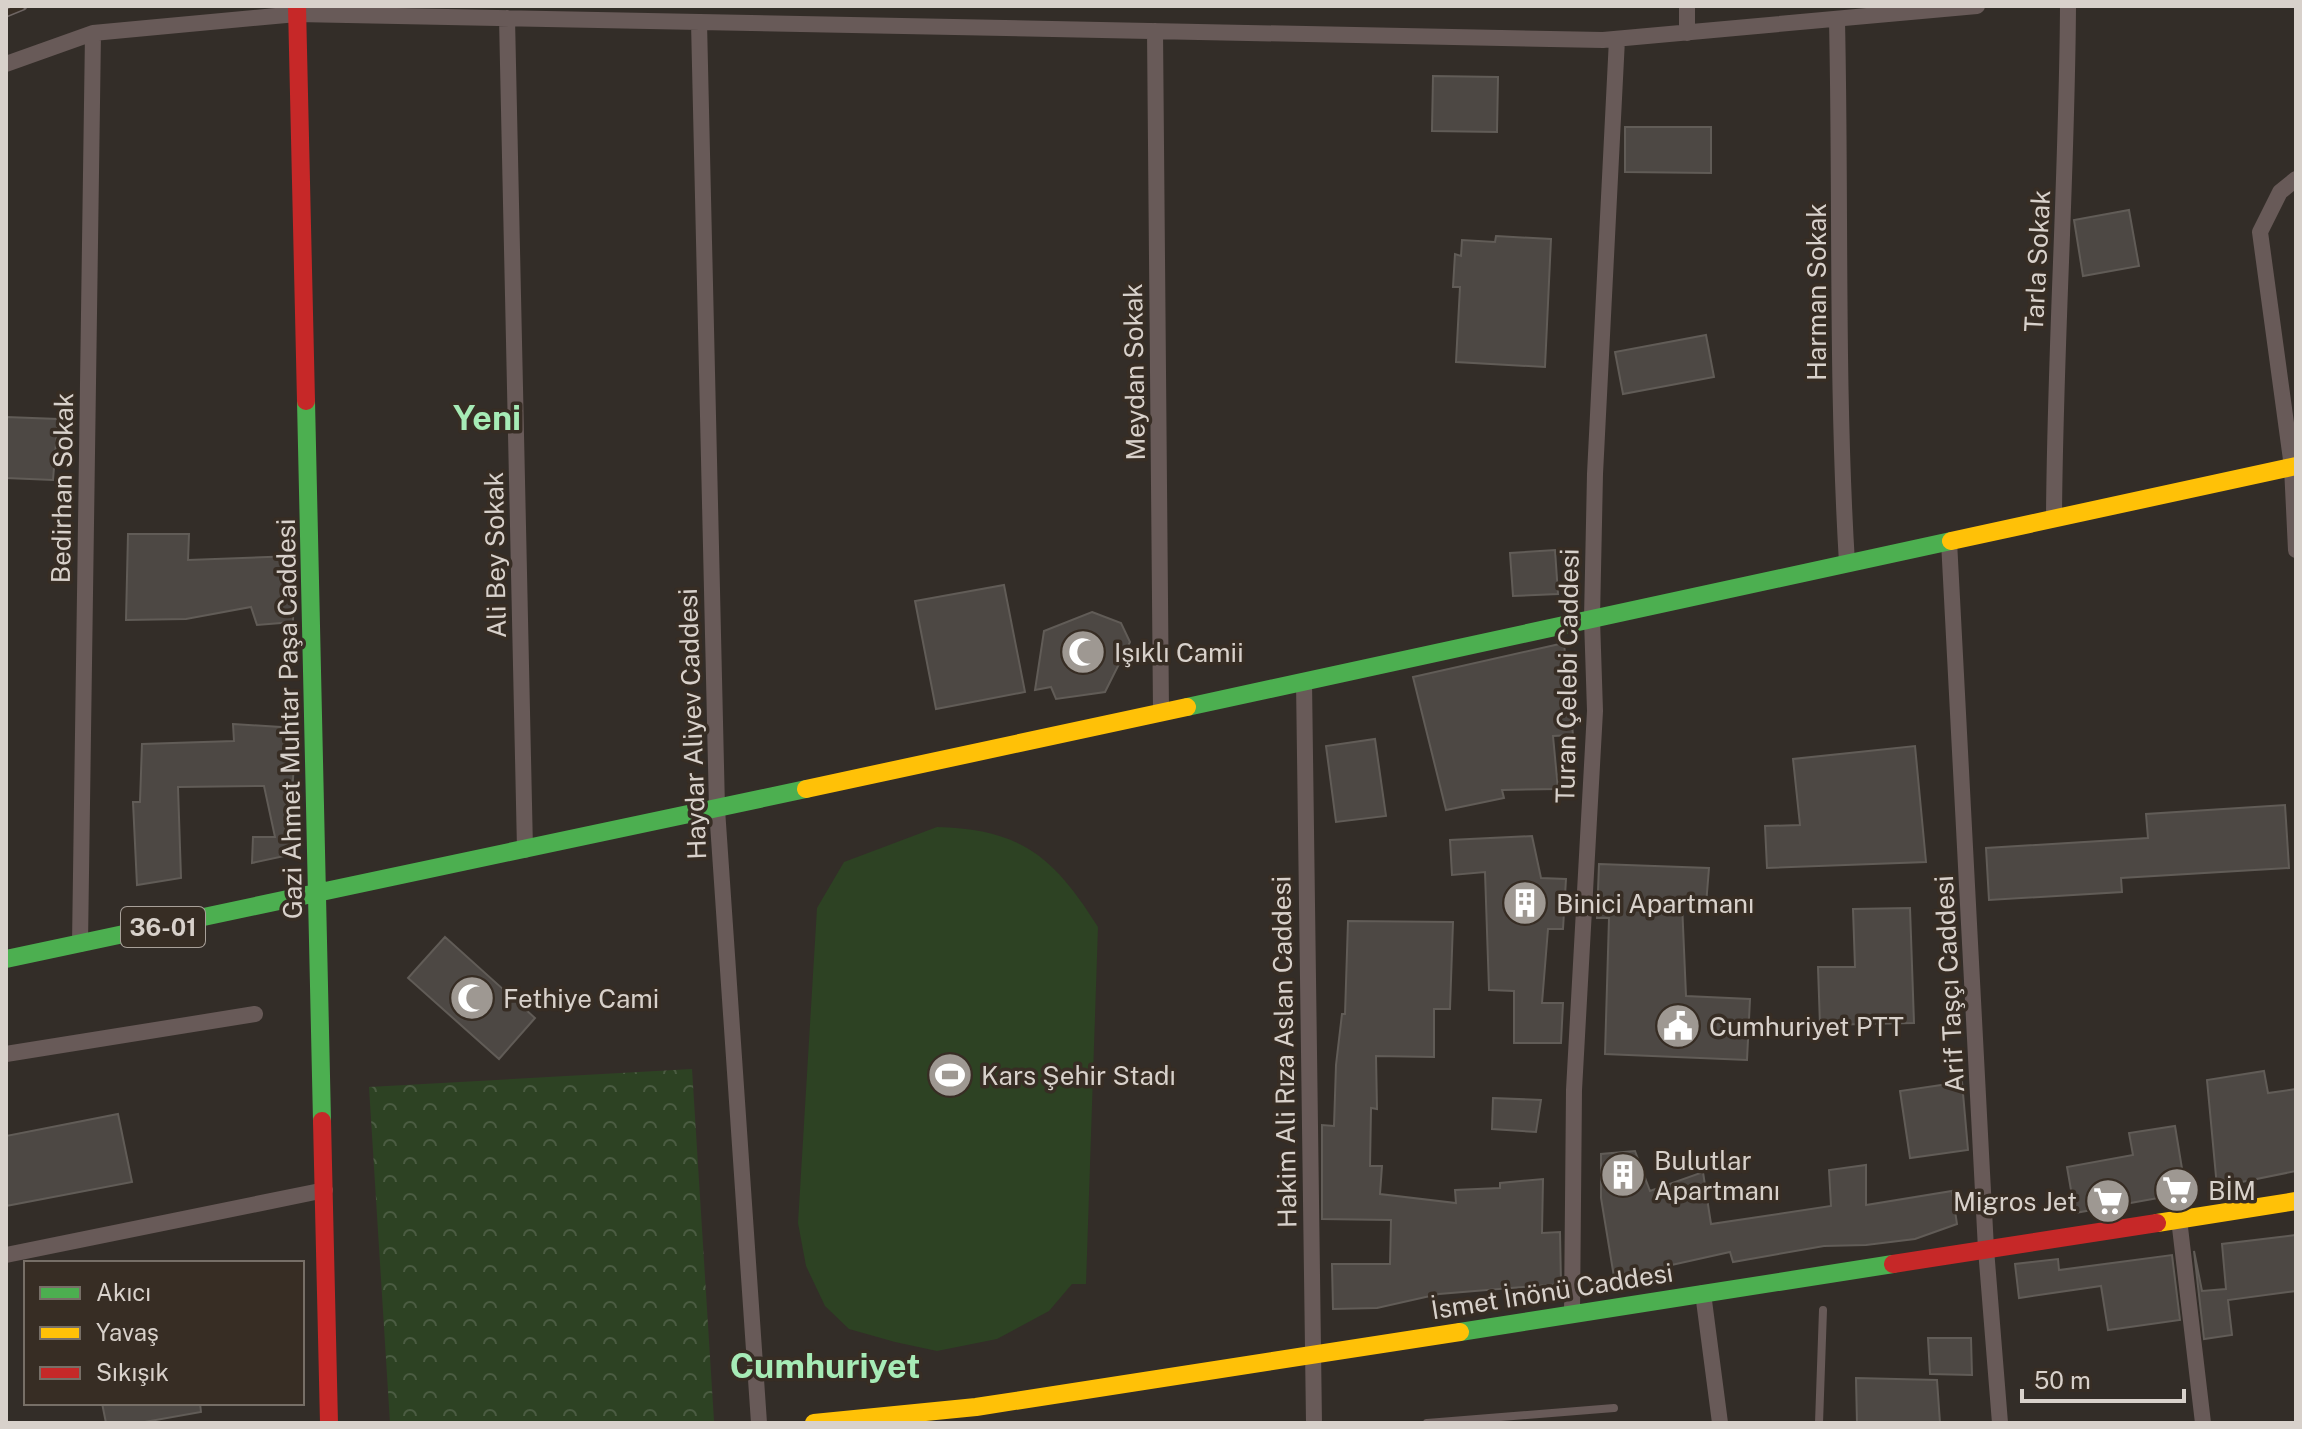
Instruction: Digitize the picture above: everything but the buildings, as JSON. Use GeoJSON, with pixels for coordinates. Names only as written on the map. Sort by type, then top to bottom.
{"type":"FeatureCollection","features":[{"type":"Feature","properties":{"kind":"main road","name":"Gazi Ahmet Muhtar Paşa Caddesi"},"geometry":{"type":"LineString","coordinates":[[297,10],[329,1423]]}},
{"type":"Feature","properties":{"kind":"main road"},"geometry":{"type":"LineString","coordinates":[[319,895],[2294,466]]}},
{"type":"Feature","properties":{"kind":"main road","name":"36-01"},"geometry":{"type":"LineString","coordinates":[[6,959],[319,895]]}},
{"type":"Feature","properties":{"kind":"main road","name":"İsmet İnönü Caddesi"},"geometry":{"type":"LineString","coordinates":[[814,1423],[976,1407],[2296,1201]]}},
{"type":"Feature","properties":{"kind":"street"},"geometry":{"type":"LineString","coordinates":[[1687,6],[1687,33]]}},
{"type":"Feature","properties":{"kind":"street"},"geometry":{"type":"LineString","coordinates":[[6,64],[93,33],[297,10],[507,18],[1617,39],[1977,6]]}},
{"type":"Feature","properties":{"kind":"street","name":"Tarla Sokak"},"geometry":{"type":"LineString","coordinates":[[2054,518],[2055,375],[2067,152],[2068,6]]}},
{"type":"Feature","properties":{"kind":"street","name":"Ali Bey Sokak"},"geometry":{"type":"LineString","coordinates":[[507,18],[525,850]]}},
{"type":"Feature","properties":{"kind":"street","name":"Harman Sokak"},"geometry":{"type":"LineString","coordinates":[[1837,21],[1842,236],[1839,439],[1847,563]]}},
{"type":"Feature","properties":{"kind":"street","name":"Haydar Aliyev Caddesi"},"geometry":{"type":"LineString","coordinates":[[699,22],[717,809],[759,1423]]}},
{"type":"Feature","properties":{"kind":"street","name":"Meydan Sokak"},"geometry":{"type":"LineString","coordinates":[[1155,31],[1161,712]]}},
{"type":"Feature","properties":{"kind":"street","name":"Bedirhan Sokak"},"geometry":{"type":"LineString","coordinates":[[80,944],[93,33]]}},
{"type":"Feature","properties":{"kind":"street","name":"Turan Çelebi Caddesi"},"geometry":{"type":"LineString","coordinates":[[1572,1314],[1574,1090],[1595,711],[1592,619],[1595,474],[1617,39]]}},
{"type":"Feature","properties":{"kind":"street"},"geometry":{"type":"LineString","coordinates":[[2296,179],[2280,192],[2260,232],[2294,466],[2296,550]]}},
{"type":"Feature","properties":{"kind":"street","name":"Arif Taşçı Caddesi"},"geometry":{"type":"LineString","coordinates":[[1949,541],[1986,1249],[2000,1423]]}},
{"type":"Feature","properties":{"kind":"street","name":"Hakim Ali Rıza Aslan Caddesi"},"geometry":{"type":"LineString","coordinates":[[1304,681],[1314,1423]]}},
{"type":"Feature","properties":{"kind":"street"},"geometry":{"type":"LineString","coordinates":[[6,1054],[255,1014]]}},
{"type":"Feature","properties":{"kind":"street"},"geometry":{"type":"LineString","coordinates":[[6,1255],[325,1190]]}},
{"type":"Feature","properties":{"kind":"street"},"geometry":{"type":"LineString","coordinates":[[2179,1219],[2203,1423]]}},
{"type":"Feature","properties":{"kind":"street"},"geometry":{"type":"LineString","coordinates":[[1703,1293],[1720,1423]]}},
{"type":"Feature","properties":{"kind":"lane"},"geometry":{"type":"LineString","coordinates":[[1819,1423],[1823,1310]]}},
{"type":"Feature","properties":{"kind":"lane"},"geometry":{"type":"LineString","coordinates":[[1427,1423],[1614,1408]]}},
{"type":"Feature","properties":{"kind":"green space","name":"Kars Şehir Stadı"},"geometry":{"type":"Polygon","coordinates":[[[937,827],[991,834],[1013,841],[1032,852],[1066,882],[1098,927],[1086,1284],[1072,1284],[1049,1311],[997,1339],[937,1351],[849,1329],[825,1306],[806,1266],[798,1223],[817,908],[844,862],[937,827]]]}},
{"type":"Feature","properties":{"kind":"green space"},"geometry":{"type":"Polygon","coordinates":[[[692,1069],[714,1421],[390,1423],[369,1087],[692,1069]]]}},
{"type":"Feature","properties":{"kind":"railway"},"geometry":{"type":"LineString","coordinates":[[6,13],[23,6]]}},
{"type":"Feature","properties":{"kind":"traffic: fast"},"geometry":{"type":"LineString","coordinates":[[306,401],[322,1121]]}},
{"type":"Feature","properties":{"kind":"traffic: fast"},"geometry":{"type":"LineString","coordinates":[[1187,707],[1951,541]]}},
{"type":"Feature","properties":{"kind":"traffic: fast"},"geometry":{"type":"LineString","coordinates":[[6,959],[806,789]]}},
{"type":"Feature","properties":{"kind":"traffic: fast"},"geometry":{"type":"LineString","coordinates":[[1460,1332],[1893,1264]]}},
{"type":"Feature","properties":{"kind":"traffic: slow"},"geometry":{"type":"LineString","coordinates":[[1951,541],[2296,466]]}},
{"type":"Feature","properties":{"kind":"traffic: slow"},"geometry":{"type":"LineString","coordinates":[[806,789],[1187,707]]}},
{"type":"Feature","properties":{"kind":"traffic: slow"},"geometry":{"type":"LineString","coordinates":[[2157,1223],[2296,1201]]}},
{"type":"Feature","properties":{"kind":"traffic: slow"},"geometry":{"type":"LineString","coordinates":[[814,1423],[976,1407],[1460,1332]]}},
{"type":"Feature","properties":{"kind":"traffic: jam"},"geometry":{"type":"LineString","coordinates":[[297,6],[306,401]]}},
{"type":"Feature","properties":{"kind":"traffic: jam"},"geometry":{"type":"LineString","coordinates":[[322,1121],[329,1423]]}},
{"type":"Feature","properties":{"kind":"traffic: jam"},"geometry":{"type":"LineString","coordinates":[[1893,1264],[2157,1223]]}},
{"type":"Feature","properties":{"kind":"place","name":"Işıklı Camii"},"geometry":{"type":"Point","coordinates":[1083,652]}},
{"type":"Feature","properties":{"kind":"place","name":"Binici Apartmanı"},"geometry":{"type":"Point","coordinates":[1525,903]}},
{"type":"Feature","properties":{"kind":"place","name":"Fethiye Cami"},"geometry":{"type":"Point","coordinates":[472,998]}},
{"type":"Feature","properties":{"kind":"place","name":"Cumhuriyet PTT"},"geometry":{"type":"Point","coordinates":[1678,1026]}},
{"type":"Feature","properties":{"kind":"place","name":"Kars Şehir Stadı"},"geometry":{"type":"Point","coordinates":[950,1075]}},
{"type":"Feature","properties":{"kind":"place","name":"Bulutlar Apartmanı"},"geometry":{"type":"Point","coordinates":[1623,1175]}},
{"type":"Feature","properties":{"kind":"place","name":"BİM"},"geometry":{"type":"Point","coordinates":[2177,1190]}},
{"type":"Feature","properties":{"kind":"place","name":"Migros Jet"},"geometry":{"type":"Point","coordinates":[2108,1201]}},
{"type":"Feature","properties":{"kind":"district","name":"Yeni"},"geometry":{"type":"Point","coordinates":[487,418]}},
{"type":"Feature","properties":{"kind":"district","name":"Cumhuriyet"},"geometry":{"type":"Point","coordinates":[825,1366]}}]}
